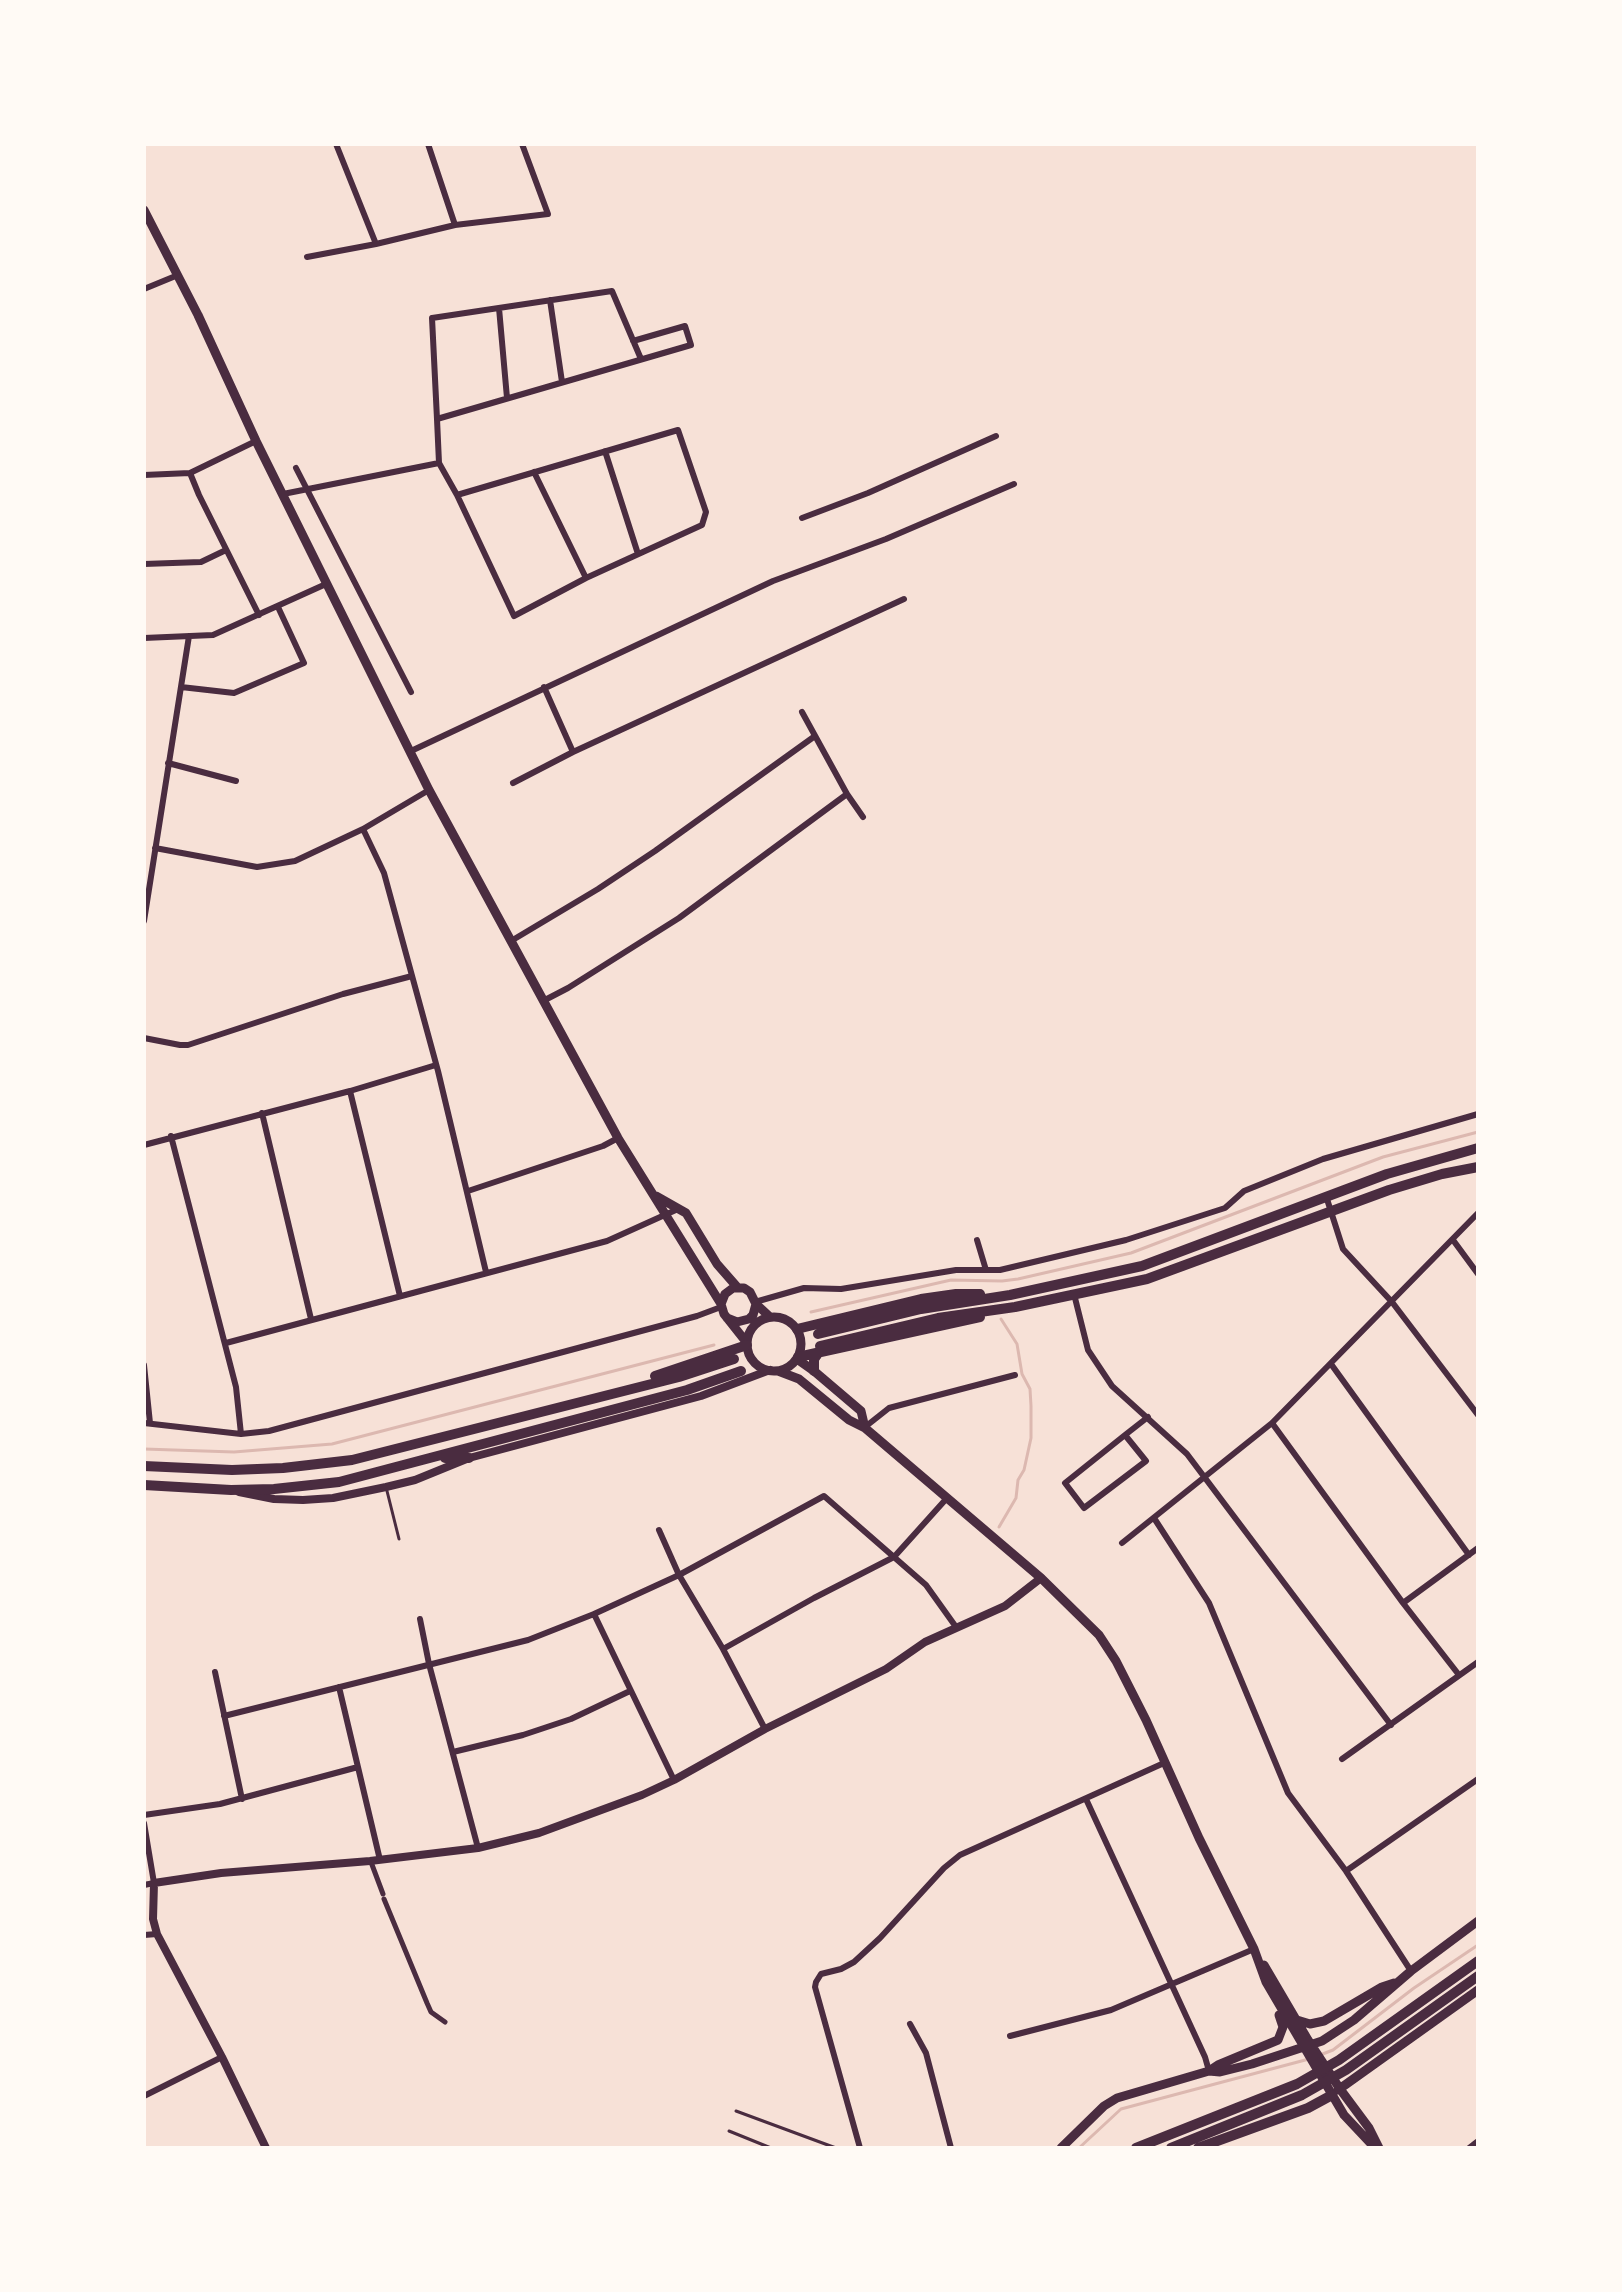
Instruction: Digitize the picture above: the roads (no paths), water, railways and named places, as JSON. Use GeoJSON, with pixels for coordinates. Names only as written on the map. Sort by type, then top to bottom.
{"type":"FeatureCollection","features":[{"type":"Feature","properties":{"kind":"main road"},"geometry":{"type":"LineString","coordinates":[[144,210],[429,790],[618,1138],[747,1344],[752,1359],[757,1364],[799,1379],[849,1420],[865,1428],[1041,1578],[1099,1635],[1146,1720],[1254,1949],[1297,2020],[1305,2042]]}},
{"type":"Feature","properties":{"kind":"main road"},"geometry":{"type":"LineString","coordinates":[[818,1334],[941,1304],[1010,1295],[1142,1266],[1402,1169],[1478,1148]]}},
{"type":"Feature","properties":{"kind":"main road"},"geometry":{"type":"LineString","coordinates":[[1449,1155],[1454,1171]]}},
{"type":"Feature","properties":{"kind":"main road"},"geometry":{"type":"LineString","coordinates":[[774,1370],[786,1368],[797,1358],[819,1349],[938,1318],[1015,1307],[1147,1279],[1421,1180],[1478,1167]]}},
{"type":"Feature","properties":{"kind":"main road"},"geometry":{"type":"LineString","coordinates":[[653,1195],[686,1213],[717,1264],[738,1288]]}},
{"type":"Feature","properties":{"kind":"main road"},"geometry":{"type":"LineString","coordinates":[[1211,1241],[1215,1255]]}},
{"type":"Feature","properties":{"kind":"main road"},"geometry":{"type":"LineString","coordinates":[[723,1310],[728,1291],[744,1288],[770,1317]]}},
{"type":"Feature","properties":{"kind":"main road"},"geometry":{"type":"LineString","coordinates":[[797,1329],[921,1299],[956,1294],[1010,1295]]}},
{"type":"Feature","properties":{"kind":"main road"},"geometry":{"type":"LineString","coordinates":[[723,1310],[737,1322],[749,1319],[755,1309],[755,1301]]}},
{"type":"Feature","properties":{"kind":"main road"},"geometry":{"type":"LineString","coordinates":[[747,1344],[757,1324],[770,1317],[785,1319],[797,1329],[801,1343],[797,1358]]}},
{"type":"Feature","properties":{"kind":"main road"},"geometry":{"type":"LineString","coordinates":[[573,1405],[747,1344]]}},
{"type":"Feature","properties":{"kind":"main road"},"geometry":{"type":"LineString","coordinates":[[814,1371],[814,1359],[819,1349]]}},
{"type":"Feature","properties":{"kind":"main road"},"geometry":{"type":"LineString","coordinates":[[797,1358],[861,1411],[865,1428]]}},
{"type":"Feature","properties":{"kind":"main road"},"geometry":{"type":"LineString","coordinates":[[144,1466],[232,1470],[337,1463],[573,1405],[734,1359]]}},
{"type":"Feature","properties":{"kind":"main road"},"geometry":{"type":"LineString","coordinates":[[144,1485],[231,1490],[339,1482],[687,1390],[741,1371]]}},
{"type":"Feature","properties":{"kind":"main road"},"geometry":{"type":"LineString","coordinates":[[435,1458],[469,1458]]}},
{"type":"Feature","properties":{"kind":"main road"},"geometry":{"type":"LineString","coordinates":[[1209,2071],[1220,2072],[1252,2064],[1322,2041],[1354,2020],[1411,1971],[1478,1921]]}},
{"type":"Feature","properties":{"kind":"main road"},"geometry":{"type":"LineString","coordinates":[[1061,2148],[1104,2106],[1117,2098],[1209,2071],[1271,2045],[1281,2037],[1282,2023],[1254,1949]]}},
{"type":"Feature","properties":{"kind":"main road"},"geometry":{"type":"LineString","coordinates":[[1136,2148],[1297,2084],[1339,2060],[1478,1961]]}},
{"type":"Feature","properties":{"kind":"main road"},"geometry":{"type":"LineString","coordinates":[[1171,2148],[1302,2095],[1346,2070],[1478,1976]]}},
{"type":"Feature","properties":{"kind":"main road"},"geometry":{"type":"LineString","coordinates":[[1266,1982],[1335,2090],[1344,2115],[1377,2148]]}},
{"type":"Feature","properties":{"kind":"main road"},"geometry":{"type":"LineString","coordinates":[[1297,2020],[1310,2024],[1324,2021],[1382,1987],[1398,1983]]}},
{"type":"Feature","properties":{"kind":"main road"},"geometry":{"type":"LineString","coordinates":[[1198,2148],[1308,2108],[1478,1990]]}},
{"type":"Feature","properties":{"kind":"street"},"geometry":{"type":"LineString","coordinates":[[336,144],[376,244]]}},
{"type":"Feature","properties":{"kind":"street"},"geometry":{"type":"LineString","coordinates":[[428,144],[455,225]]}},
{"type":"Feature","properties":{"kind":"street"},"geometry":{"type":"LineString","coordinates":[[307,257],[455,225],[548,214],[522,144]]}},
{"type":"Feature","properties":{"kind":"street"},"geometry":{"type":"LineString","coordinates":[[144,289],[178,275]]}},
{"type":"Feature","properties":{"kind":"street"},"geometry":{"type":"LineString","coordinates":[[457,495],[678,430],[706,512],[702,525],[586,578],[514,616],[439,463],[432,318],[612,291],[641,359]]}},
{"type":"Feature","properties":{"kind":"street"},"geometry":{"type":"LineString","coordinates":[[550,300],[562,382]]}},
{"type":"Feature","properties":{"kind":"street"},"geometry":{"type":"LineString","coordinates":[[499,308],[507,398]]}},
{"type":"Feature","properties":{"kind":"street"},"geometry":{"type":"LineString","coordinates":[[437,419],[691,345],[685,326],[633,341]]}},
{"type":"Feature","properties":{"kind":"street"},"geometry":{"type":"LineString","coordinates":[[802,518],[868,493],[996,436]]}},
{"type":"Feature","properties":{"kind":"street"},"geometry":{"type":"LineString","coordinates":[[144,475],[190,473],[256,441]]}},
{"type":"Feature","properties":{"kind":"street"},"geometry":{"type":"LineString","coordinates":[[605,451],[638,554]]}},
{"type":"Feature","properties":{"kind":"street"},"geometry":{"type":"LineString","coordinates":[[283,494],[439,463]]}},
{"type":"Feature","properties":{"kind":"street"},"geometry":{"type":"LineString","coordinates":[[296,468],[411,692]]}},
{"type":"Feature","properties":{"kind":"street"},"geometry":{"type":"LineString","coordinates":[[534,472],[586,578]]}},
{"type":"Feature","properties":{"kind":"street"},"geometry":{"type":"LineString","coordinates":[[190,473],[259,615]]}},
{"type":"Feature","properties":{"kind":"street"},"geometry":{"type":"LineString","coordinates":[[411,751],[773,581],[886,539],[1014,484]]}},
{"type":"Feature","properties":{"kind":"street"},"geometry":{"type":"LineString","coordinates":[[144,564],[201,562],[226,550]]}},
{"type":"Feature","properties":{"kind":"street"},"geometry":{"type":"LineString","coordinates":[[144,638],[213,635],[326,584]]}},
{"type":"Feature","properties":{"kind":"street"},"geometry":{"type":"LineString","coordinates":[[513,783],[573,752],[904,599]]}},
{"type":"Feature","properties":{"kind":"street"},"geometry":{"type":"LineString","coordinates":[[181,687],[234,693],[304,663],[278,607]]}},
{"type":"Feature","properties":{"kind":"street"},"geometry":{"type":"LineString","coordinates":[[144,921],[189,636]]}},
{"type":"Feature","properties":{"kind":"street"},"geometry":{"type":"LineString","coordinates":[[544,687],[573,752]]}},
{"type":"Feature","properties":{"kind":"street"},"geometry":{"type":"LineString","coordinates":[[802,712],[863,817]]}},
{"type":"Feature","properties":{"kind":"street"},"geometry":{"type":"LineString","coordinates":[[511,941],[655,851],[815,736]]}},
{"type":"Feature","properties":{"kind":"street"},"geometry":{"type":"LineString","coordinates":[[168,763],[236,781]]}},
{"type":"Feature","properties":{"kind":"street"},"geometry":{"type":"LineString","coordinates":[[155,848],[257,867],[295,861],[363,829],[429,790]]}},
{"type":"Feature","properties":{"kind":"street"},"geometry":{"type":"LineString","coordinates":[[543,1001],[679,918],[847,794]]}},
{"type":"Feature","properties":{"kind":"street"},"geometry":{"type":"LineString","coordinates":[[363,829],[384,873],[436,1065],[486,1272]]}},
{"type":"Feature","properties":{"kind":"street"},"geometry":{"type":"LineString","coordinates":[[144,1038],[188,1045],[343,994],[412,976]]}},
{"type":"Feature","properties":{"kind":"street"},"geometry":{"type":"LineString","coordinates":[[144,1145],[436,1065]]}},
{"type":"Feature","properties":{"kind":"street"},"geometry":{"type":"LineString","coordinates":[[350,1091],[400,1296]]}},
{"type":"Feature","properties":{"kind":"street"},"geometry":{"type":"LineString","coordinates":[[262,1113],[311,1319]]}},
{"type":"Feature","properties":{"kind":"street"},"geometry":{"type":"LineString","coordinates":[[755,1301],[804,1288],[841,1289],[928,1273],[1000,1270],[1028,1265],[1171,1227],[1225,1208],[1244,1191],[1323,1159],[1478,1114]]}},
{"type":"Feature","properties":{"kind":"street"},"geometry":{"type":"LineString","coordinates":[[171,1136],[226,1343],[236,1387],[241,1434]]}},
{"type":"Feature","properties":{"kind":"street"},"geometry":{"type":"LineString","coordinates":[[468,1191],[603,1146],[618,1138]]}},
{"type":"Feature","properties":{"kind":"street"},"geometry":{"type":"LineString","coordinates":[[1326,1196],[1343,1249],[1392,1302],[1478,1415]]}},
{"type":"Feature","properties":{"kind":"street"},"geometry":{"type":"LineString","coordinates":[[226,1343],[607,1241],[678,1208]]}},
{"type":"Feature","properties":{"kind":"street"},"geometry":{"type":"LineString","coordinates":[[1122,1543],[1272,1423],[1478,1213]]}},
{"type":"Feature","properties":{"kind":"street"},"geometry":{"type":"LineString","coordinates":[[977,1240],[986,1270]]}},
{"type":"Feature","properties":{"kind":"street"},"geometry":{"type":"LineString","coordinates":[[1453,1240],[1478,1274]]}},
{"type":"Feature","properties":{"kind":"street"},"geometry":{"type":"LineString","coordinates":[[1072,1282],[1088,1350],[1112,1386],[1187,1454],[1391,1725]]}},
{"type":"Feature","properties":{"kind":"street"},"geometry":{"type":"LineString","coordinates":[[144,1365],[147,1423],[241,1434],[269,1431],[723,1310]]}},
{"type":"Feature","properties":{"kind":"street"},"geometry":{"type":"LineString","coordinates":[[1331,1364],[1469,1555]]}},
{"type":"Feature","properties":{"kind":"street"},"geometry":{"type":"LineString","coordinates":[[231,1490],[274,1499],[303,1500],[333,1498],[386,1487],[415,1480],[469,1458],[701,1396],[774,1370]]}},
{"type":"Feature","properties":{"kind":"street"},"geometry":{"type":"LineString","coordinates":[[865,1428],[889,1408],[1015,1375]]}},
{"type":"Feature","properties":{"kind":"street"},"geometry":{"type":"LineString","coordinates":[[1125,1435],[1146,1461],[1084,1508],[1065,1483],[1125,1435],[1148,1417]]}},
{"type":"Feature","properties":{"kind":"street"},"geometry":{"type":"LineString","coordinates":[[1272,1423],[1459,1675]]}},
{"type":"Feature","properties":{"kind":"street"},"geometry":{"type":"LineString","coordinates":[[224,1716],[528,1640],[679,1575],[824,1496],[926,1585],[956,1627]]}},
{"type":"Feature","properties":{"kind":"street"},"geometry":{"type":"LineString","coordinates":[[723,1649],[894,1557],[947,1498]]}},
{"type":"Feature","properties":{"kind":"street"},"geometry":{"type":"LineString","coordinates":[[1154,1518],[1209,1603],[1288,1793],[1346,1871],[1411,1971]]}},
{"type":"Feature","properties":{"kind":"street"},"geometry":{"type":"LineString","coordinates":[[659,1530],[679,1575],[765,1729]]}},
{"type":"Feature","properties":{"kind":"street"},"geometry":{"type":"LineString","coordinates":[[1403,1603],[1478,1548]]}},
{"type":"Feature","properties":{"kind":"street"},"geometry":{"type":"LineString","coordinates":[[149,1884],[221,1873],[478,1848],[539,1833],[674,1780],[765,1729],[886,1669],[925,1642],[1005,1606],[1041,1578]]}},
{"type":"Feature","properties":{"kind":"street"},"geometry":{"type":"LineString","coordinates":[[594,1614],[674,1780]]}},
{"type":"Feature","properties":{"kind":"street"},"geometry":{"type":"LineString","coordinates":[[420,1619],[478,1848]]}},
{"type":"Feature","properties":{"kind":"street"},"geometry":{"type":"LineString","coordinates":[[1342,1759],[1478,1662]]}},
{"type":"Feature","properties":{"kind":"street"},"geometry":{"type":"LineString","coordinates":[[215,1672],[242,1799]]}},
{"type":"Feature","properties":{"kind":"street"},"geometry":{"type":"LineString","coordinates":[[339,1687],[384,1897],[431,2012],[445,2022]]}},
{"type":"Feature","properties":{"kind":"street"},"geometry":{"type":"LineString","coordinates":[[453,1752],[523,1735],[571,1719],[630,1691]]}},
{"type":"Feature","properties":{"kind":"street"},"geometry":{"type":"LineString","coordinates":[[860,2148],[815,1987],[818,1978],[825,1972],[854,1962],[956,1857],[1164,1763]]}},
{"type":"Feature","properties":{"kind":"street"},"geometry":{"type":"LineString","coordinates":[[144,1815],[242,1799],[358,1767]]}},
{"type":"Feature","properties":{"kind":"street"},"geometry":{"type":"LineString","coordinates":[[1346,1871],[1478,1779]]}},
{"type":"Feature","properties":{"kind":"street"},"geometry":{"type":"LineString","coordinates":[[1086,1799],[1209,2071]]}},
{"type":"Feature","properties":{"kind":"street"},"geometry":{"type":"LineString","coordinates":[[144,1823],[157,1934],[265,2146],[253,2148]]}},
{"type":"Feature","properties":{"kind":"street"},"geometry":{"type":"LineString","coordinates":[[144,1935],[157,1934]]}},
{"type":"Feature","properties":{"kind":"street"},"geometry":{"type":"LineString","coordinates":[[1010,2036],[1101,2014],[1254,1949]]}},
{"type":"Feature","properties":{"kind":"street"},"geometry":{"type":"LineString","coordinates":[[910,2024],[926,2053],[951,2148]]}},
{"type":"Feature","properties":{"kind":"street"},"geometry":{"type":"LineString","coordinates":[[144,2096],[222,2057]]}},
{"type":"Feature","properties":{"kind":"street"},"geometry":{"type":"LineString","coordinates":[[1469,2148],[1478,2141]]}},
{"type":"Feature","properties":{"kind":"lane"},"geometry":{"type":"LineString","coordinates":[[386,1487],[399,1539]]}},
{"type":"Feature","properties":{"kind":"lane"},"geometry":{"type":"LineString","coordinates":[[736,2111],[836,2148]]}},
{"type":"Feature","properties":{"kind":"lane"},"geometry":{"type":"LineString","coordinates":[[729,2131],[771,2148]]}},
{"type":"Feature","properties":{"kind":"waterway"},"geometry":{"type":"LineString","coordinates":[[811,1312],[951,1280],[1018,1279],[1131,1253],[1383,1157],[1478,1132]]}},
{"type":"Feature","properties":{"kind":"waterway"},"geometry":{"type":"LineString","coordinates":[[999,1527],[1016,1498],[1018,1480],[1024,1470],[1031,1438],[1030,1389],[1022,1374],[1017,1344],[1001,1319]]}},
{"type":"Feature","properties":{"kind":"waterway"},"geometry":{"type":"LineString","coordinates":[[144,1449],[234,1452],[332,1444],[714,1345]]}},
{"type":"Feature","properties":{"kind":"waterway"},"geometry":{"type":"LineString","coordinates":[[1320,2055],[1333,2050],[1414,1988],[1478,1945]]}},
{"type":"Feature","properties":{"kind":"waterway"},"geometry":{"type":"LineString","coordinates":[[1079,2148],[1121,2109],[1309,2059]]}}]}
